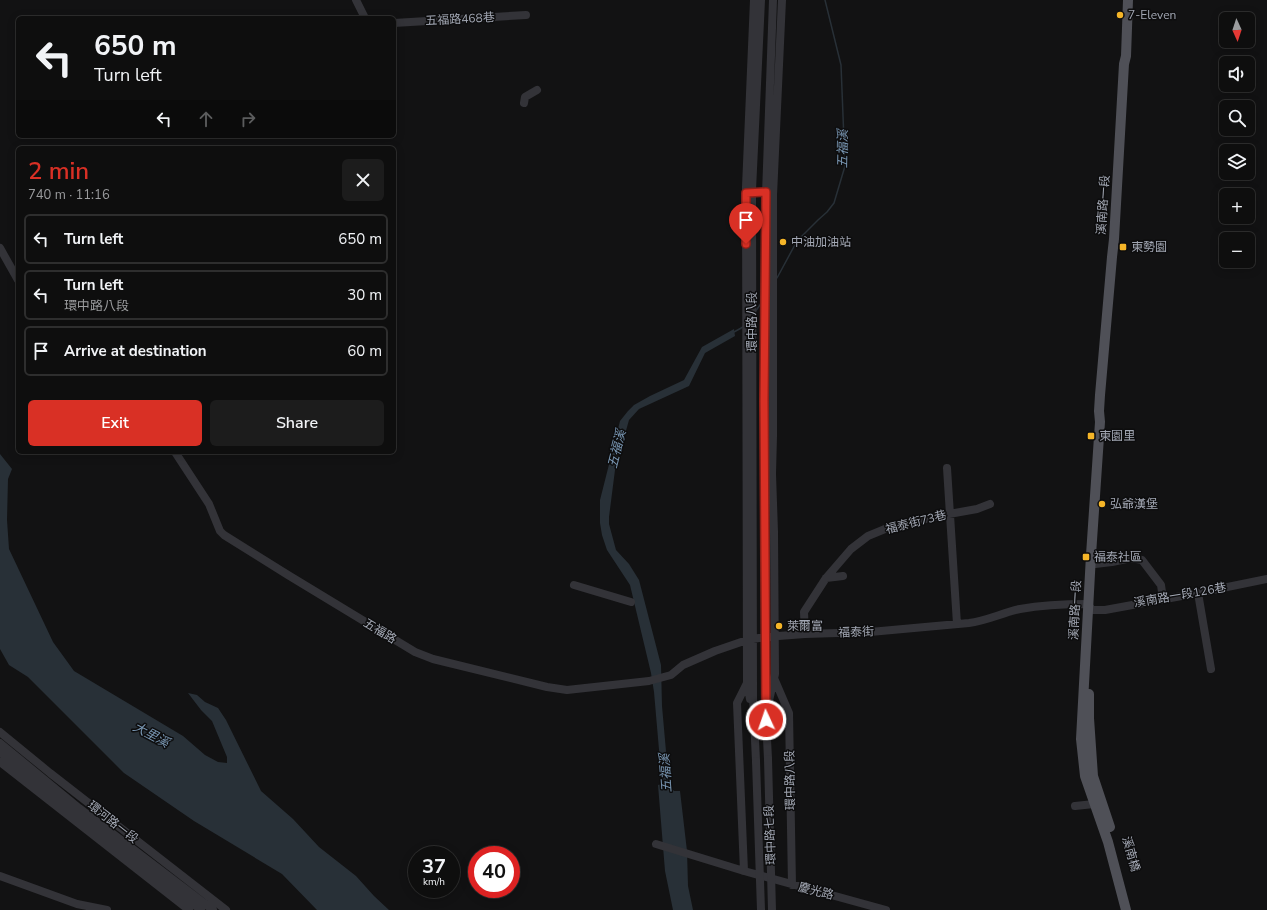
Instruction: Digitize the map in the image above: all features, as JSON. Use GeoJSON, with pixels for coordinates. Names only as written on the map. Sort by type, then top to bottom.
{"type":"FeatureCollection","features":[{"type":"Feature","properties":{"kind":"main road","name":"溪南路一段"},"geometry":{"type":"LineString","coordinates":[[1098,805],[1090,745],[1090,607],[1094,566],[1100,422],[1099,412],[1114,239],[1124,64],[1126,56],[1128,0]]}},
{"type":"Feature","properties":{"kind":"main road","name":"溪南橋"},"geometry":{"type":"LineString","coordinates":[[1098,805],[1126,910]]}},
{"type":"Feature","properties":{"kind":"main road","name":"溪南橋"},"geometry":{"type":"LineString","coordinates":[[1098,805],[1134,910]]}},
{"type":"Feature","properties":{"kind":"street"},"geometry":{"type":"LineString","coordinates":[[356,0],[364,16]]}},
{"type":"Feature","properties":{"kind":"street","name":"環中路八段"},"geometry":{"type":"LineString","coordinates":[[754,0],[749,193],[749,336],[750,640],[756,761]]}},
{"type":"Feature","properties":{"kind":"street","name":"環中路八段"},"geometry":{"type":"LineString","coordinates":[[749,193],[761,0]]}},
{"type":"Feature","properties":{"kind":"street","name":"環中路八段"},"geometry":{"type":"LineString","coordinates":[[766,716],[774,678],[773,436],[769,296],[773,0]]}},
{"type":"Feature","properties":{"kind":"street","name":"環中路八段"},"geometry":{"type":"LineString","coordinates":[[768,759],[765,637],[765,317],[773,264],[770,192],[782,0]]}},
{"type":"Feature","properties":{"kind":"street","name":"五福路468巷"},"geometry":{"type":"LineString","coordinates":[[396,23],[526,15]]}},
{"type":"Feature","properties":{"kind":"street"},"geometry":{"type":"LineString","coordinates":[[524,103],[525,97],[537,90]]}},
{"type":"Feature","properties":{"kind":"street"},"geometry":{"type":"LineString","coordinates":[[749,193],[770,192]]}},
{"type":"Feature","properties":{"kind":"street"},"geometry":{"type":"LineString","coordinates":[[0,248],[16,276]]}},
{"type":"Feature","properties":{"kind":"street","name":"五福路"},"geometry":{"type":"LineString","coordinates":[[176,454],[209,504],[220,531],[288,575],[415,652],[433,659],[547,687],[567,690],[649,681],[667,676]]}},
{"type":"Feature","properties":{"kind":"street"},"geometry":{"type":"LineString","coordinates":[[947,468],[957,624]]}},
{"type":"Feature","properties":{"kind":"street","name":"福泰街73巷"},"geometry":{"type":"LineString","coordinates":[[805,634],[804,612],[826,578],[851,549],[868,536],[906,523],[977,509],[990,504]]}},
{"type":"Feature","properties":{"kind":"street"},"geometry":{"type":"LineString","coordinates":[[1094,566],[1131,558],[1142,560],[1161,585],[1163,599]]}},
{"type":"Feature","properties":{"kind":"street"},"geometry":{"type":"LineString","coordinates":[[826,578],[843,576]]}},
{"type":"Feature","properties":{"kind":"street","name":"溪南路一段126巷"},"geometry":{"type":"LineString","coordinates":[[1090,607],[1106,610],[1267,579]]}},
{"type":"Feature","properties":{"kind":"street"},"geometry":{"type":"LineString","coordinates":[[574,585],[632,602]]}},
{"type":"Feature","properties":{"kind":"street"},"geometry":{"type":"LineString","coordinates":[[1198,593],[1211,669]]}},
{"type":"Feature","properties":{"kind":"street","name":"福泰街"},"geometry":{"type":"LineString","coordinates":[[667,676],[671,675],[684,665],[715,651],[765,637],[870,632],[981,622],[994,616],[1020,609],[1067,604],[1090,607]]}},
{"type":"Feature","properties":{"kind":"street","name":"環中路八段"},"geometry":{"type":"LineString","coordinates":[[750,640],[747,683],[754,716]]}},
{"type":"Feature","properties":{"kind":"street","name":"環中路八段"},"geometry":{"type":"LineString","coordinates":[[774,678],[789,713],[792,884]]}},
{"type":"Feature","properties":{"kind":"street","name":"環中路八段"},"geometry":{"type":"LineString","coordinates":[[744,871],[736,703],[747,683]]}},
{"type":"Feature","properties":{"kind":"street","name":"環河路一段"},"geometry":{"type":"LineString","coordinates":[[0,732],[42,783],[201,910]]}},
{"type":"Feature","properties":{"kind":"street","name":"環河路一段"},"geometry":{"type":"LineString","coordinates":[[0,743],[42,783],[189,910]]}},
{"type":"Feature","properties":{"kind":"street","name":"環河路一段"},"geometry":{"type":"LineString","coordinates":[[0,752],[42,783],[226,910]]}},
{"type":"Feature","properties":{"kind":"street","name":"環中路七段"},"geometry":{"type":"LineString","coordinates":[[768,759],[772,910]]}},
{"type":"Feature","properties":{"kind":"street","name":"環中路七段"},"geometry":{"type":"LineString","coordinates":[[756,761],[761,910]]}},
{"type":"Feature","properties":{"kind":"street","name":"環河路一段"},"geometry":{"type":"LineString","coordinates":[[0,762],[42,783],[79,808],[213,910]]}},
{"type":"Feature","properties":{"kind":"street"},"geometry":{"type":"LineString","coordinates":[[1075,806],[1098,805]]}},
{"type":"Feature","properties":{"kind":"street","name":"慶光路"},"geometry":{"type":"LineString","coordinates":[[656,844],[695,857],[886,910]]}},
{"type":"Feature","properties":{"kind":"street"},"geometry":{"type":"LineString","coordinates":[[0,876],[77,904],[107,910]]}},
{"type":"Feature","properties":{"kind":"water"},"geometry":{"type":"Polygon","coordinates":[[[734,329],[735,336],[705,353],[689,386],[639,409],[629,420],[615,470],[609,517],[609,524],[616,550],[629,564],[639,580],[661,665],[662,706],[669,785],[674,791],[680,791],[687,851],[688,886],[693,910],[673,910],[665,871],[658,785],[662,784],[651,673],[630,585],[607,550],[602,535],[600,523],[600,500],[620,421],[634,405],[684,380],[702,347],[734,329]]]}},
{"type":"Feature","properties":{"kind":"water","name":"大里溪"},"geometry":{"type":"Polygon","coordinates":[[[0,454],[12,469],[8,479],[7,520],[9,549],[53,642],[74,671],[183,736],[205,755],[218,762],[227,763],[227,757],[212,721],[188,693],[197,695],[205,702],[218,708],[226,720],[261,791],[293,819],[319,847],[356,876],[389,910],[317,910],[282,874],[194,821],[124,773],[28,677],[9,665],[0,649],[0,454]]]}},
{"type":"Feature","properties":{"kind":"waterway","name":"五福溪"},"geometry":{"type":"LineString","coordinates":[[777,278],[797,241],[827,212],[834,203],[845,166],[841,65],[825,0]]}},
{"type":"Feature","properties":{"kind":"waterway","name":"五福溪"},"geometry":{"type":"LineString","coordinates":[[755,312],[762,302]]}},
{"type":"Feature","properties":{"kind":"waterway","name":"五福溪"},"geometry":{"type":"LineString","coordinates":[[734,332],[743,327]]}},
{"type":"Feature","properties":{"kind":"place","name":"7-Eleven"},"geometry":{"type":"Point","coordinates":[1120,15]}},
{"type":"Feature","properties":{"kind":"place","name":"中油加油站"},"geometry":{"type":"Point","coordinates":[783,242]}},
{"type":"Feature","properties":{"kind":"place","name":"東勢園"},"geometry":{"type":"Point","coordinates":[1123,247]}},
{"type":"Feature","properties":{"kind":"place","name":"東園里"},"geometry":{"type":"Point","coordinates":[1091,436]}},
{"type":"Feature","properties":{"kind":"place","name":"弘爺漢堡"},"geometry":{"type":"Point","coordinates":[1102,504]}},
{"type":"Feature","properties":{"kind":"place","name":"福泰社區"},"geometry":{"type":"Point","coordinates":[1086,557]}},
{"type":"Feature","properties":{"kind":"place","name":"萊爾富"},"geometry":{"type":"Point","coordinates":[779,626]}},
{"type":"Feature","properties":{"kind":"route"},"geometry":{"type":"LineString","coordinates":[[746,244],[746,193],[766,192],[764,524],[766,583],[766,720]]}}]}
